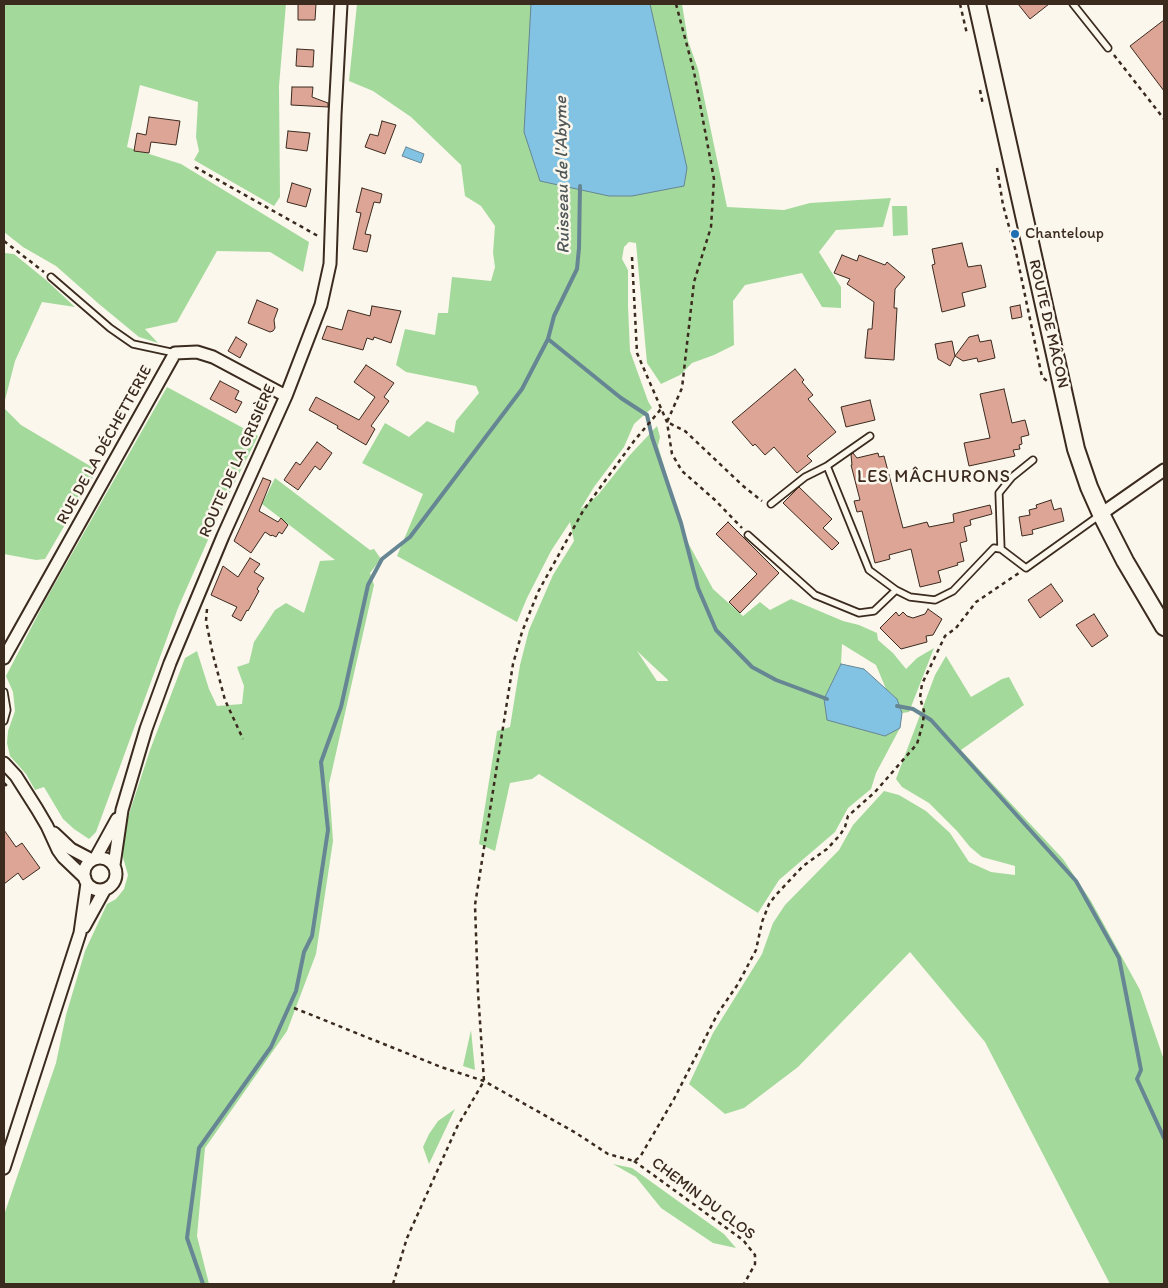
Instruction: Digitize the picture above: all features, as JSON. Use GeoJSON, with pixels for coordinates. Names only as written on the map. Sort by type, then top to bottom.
{"type":"FeatureCollection","features":[{"type":"Feature","properties":{"kind":"street","name":"ROUTE DE LA GRISIÈRE"},"geometry":{"type":"LineString","coordinates":[[80,933],[105,890],[110,887],[116,876],[114,865],[122,810],[146,729],[200,587],[286,396],[321,305],[330,264],[341,4]]}},
{"type":"Feature","properties":{"kind":"street","name":"ROUTE DE MÂCON"},"geometry":{"type":"LineString","coordinates":[[977,4],[1076,449],[1089,487],[1101,514],[1125,561],[1164,627]]}},
{"type":"Feature","properties":{"kind":"street"},"geometry":{"type":"LineString","coordinates":[[175,353],[197,352],[213,357],[286,396]]}},
{"type":"Feature","properties":{"kind":"street","name":"RUE DE LA DÉCHETTERIE"},"geometry":{"type":"LineString","coordinates":[[4,658],[175,353]]}},
{"type":"Feature","properties":{"kind":"street"},"geometry":{"type":"LineString","coordinates":[[1101,514],[1164,470]]}},
{"type":"Feature","properties":{"kind":"street"},"geometry":{"type":"LineString","coordinates":[[4,763],[16,776],[47,826],[63,857],[95,889],[105,890]]}},
{"type":"Feature","properties":{"kind":"street","name":"ROUTE DE LA GRISIÈRE"},"geometry":{"type":"LineString","coordinates":[[4,1168],[80,933],[86,868],[94,859],[122,810]]}},
{"type":"Feature","properties":{"kind":"street"},"geometry":{"type":"LineString","coordinates":[[47,826],[71,849],[94,859],[106,859],[114,865]]}},
{"type":"Feature","properties":{"kind":"lane"},"geometry":{"type":"LineString","coordinates":[[1073,4],[1108,48]]}},
{"type":"Feature","properties":{"kind":"lane"},"geometry":{"type":"LineString","coordinates":[[52,277],[110,328],[133,344],[175,353]]}},
{"type":"Feature","properties":{"kind":"lane"},"geometry":{"type":"LineString","coordinates":[[771,504],[805,477],[827,466],[870,436]]}},
{"type":"Feature","properties":{"kind":"lane"},"geometry":{"type":"LineString","coordinates":[[1001,549],[999,493],[1012,476],[1033,460]]}},
{"type":"Feature","properties":{"kind":"lane"},"geometry":{"type":"LineString","coordinates":[[827,466],[869,570],[896,590],[910,597],[935,600],[953,591],[994,548],[1001,549],[1026,568],[1101,514]]}},
{"type":"Feature","properties":{"kind":"lane"},"geometry":{"type":"LineString","coordinates":[[748,535],[815,595],[860,613],[874,611],[896,590]]}},
{"type":"Feature","properties":{"kind":"lane"},"geometry":{"type":"LineString","coordinates":[[4,692],[7,710],[4,721]]}},
{"type":"Feature","properties":{"kind":"path"},"geometry":{"type":"LineString","coordinates":[[667,422],[682,388],[694,282],[710,227],[714,179],[694,72],[676,4]]}},
{"type":"Feature","properties":{"kind":"path"},"geometry":{"type":"LineString","coordinates":[[1108,48],[1164,119]]}},
{"type":"Feature","properties":{"kind":"path"},"geometry":{"type":"LineString","coordinates":[[195,167],[330,243]]}},
{"type":"Feature","properties":{"kind":"path"},"geometry":{"type":"LineString","coordinates":[[4,241],[52,277]]}},
{"type":"Feature","properties":{"kind":"path"},"geometry":{"type":"LineString","coordinates":[[632,257],[637,353],[667,422],[672,454],[682,471],[715,500],[748,535]]}},
{"type":"Feature","properties":{"kind":"path"},"geometry":{"type":"LineString","coordinates":[[393,1284],[408,1238],[453,1136],[484,1081],[475,905],[513,664],[522,632],[538,592],[582,511],[634,441],[661,409]]}},
{"type":"Feature","properties":{"kind":"path"},"geometry":{"type":"LineString","coordinates":[[667,422],[684,431],[742,485],[763,501],[771,504]]}},
{"type":"Feature","properties":{"kind":"path"},"geometry":{"type":"LineString","coordinates":[[294,1008],[441,1067],[484,1081],[576,1133],[608,1154],[634,1161],[640,1157],[674,1099],[718,1012],[738,984],[756,950],[762,922],[769,904],[803,866],[827,849],[840,835],[845,827],[848,816],[875,792],[917,744],[923,723],[924,711],[920,698],[922,684],[944,636],[956,628],[976,602],[1026,568]]}},
{"type":"Feature","properties":{"kind":"path"},"geometry":{"type":"LineString","coordinates":[[200,587],[206,594],[206,622],[225,700],[243,739]]}},
{"type":"Feature","properties":{"kind":"path","name":"CHEMIN DU CLOS"},"geometry":{"type":"LineString","coordinates":[[634,1161],[743,1240],[755,1254],[756,1264],[744,1284]]}},
{"type":"Feature","properties":{"kind":"green space"},"geometry":{"type":"Polygon","coordinates":[[[4,4],[286,4],[279,86],[280,197],[274,206],[194,160],[199,151],[196,137],[198,102],[140,85],[127,147],[181,164],[309,242],[303,272],[270,252],[217,251],[177,322],[145,329],[158,343],[139,337],[56,266],[23,247],[4,232],[4,4]]]}},
{"type":"Feature","properties":{"kind":"green space"},"geometry":{"type":"Polygon","coordinates":[[[357,4],[682,4],[688,41],[698,69],[727,207],[784,210],[810,203],[891,198],[883,227],[836,230],[819,252],[841,287],[841,308],[822,307],[802,273],[745,285],[733,301],[734,345],[692,363],[680,375],[661,384],[647,363],[636,243],[629,242],[624,247],[622,259],[628,270],[630,351],[652,408],[634,424],[624,447],[594,487],[580,510],[598,495],[629,456],[657,426],[660,437],[658,446],[686,539],[713,589],[743,616],[760,602],[770,610],[791,599],[877,633],[878,640],[893,653],[906,669],[917,658],[934,648],[909,712],[902,713],[897,699],[886,689],[876,665],[842,644],[841,664],[824,699],[884,736],[900,728],[876,773],[871,789],[848,808],[835,832],[779,880],[758,913],[539,774],[532,779],[510,783],[495,851],[479,844],[497,731],[510,727],[520,665],[529,630],[553,575],[574,541],[570,522],[551,551],[517,622],[397,556],[423,494],[362,463],[385,423],[409,437],[427,421],[454,433],[456,421],[479,393],[476,386],[406,372],[396,365],[405,329],[435,335],[438,313],[448,313],[452,277],[491,281],[495,267],[493,253],[495,226],[481,206],[465,196],[461,165],[411,117],[373,91],[349,81],[357,4]],[[637,651],[657,681],[668,680],[637,651]]]}},
{"type":"Feature","properties":{"kind":"green space"},"geometry":{"type":"Polygon","coordinates":[[[892,206],[907,206],[908,235],[893,236],[892,206]]]}},
{"type":"Feature","properties":{"kind":"green space"},"geometry":{"type":"Polygon","coordinates":[[[4,253],[14,254],[75,307],[42,302],[15,361],[4,404],[4,253]]]}},
{"type":"Feature","properties":{"kind":"green space"},"geometry":{"type":"Polygon","coordinates":[[[167,387],[258,436],[222,508],[178,608],[96,832],[89,839],[63,819],[44,787],[35,790],[26,774],[10,756],[7,743],[8,731],[15,711],[13,692],[6,676],[45,601],[167,387]]]}},
{"type":"Feature","properties":{"kind":"green space"},"geometry":{"type":"Polygon","coordinates":[[[4,408],[21,425],[97,470],[45,559],[36,560],[4,554],[4,408]]]}},
{"type":"Feature","properties":{"kind":"green space"},"geometry":{"type":"Polygon","coordinates":[[[275,478],[370,550],[374,549],[381,559],[370,573],[374,585],[329,784],[333,841],[316,954],[287,1031],[205,1148],[197,1236],[209,1284],[4,1284],[4,1215],[56,1063],[66,1015],[85,951],[107,904],[116,899],[124,889],[128,875],[122,854],[128,817],[150,750],[185,658],[197,651],[209,689],[217,706],[242,704],[244,686],[237,667],[249,663],[254,642],[275,610],[286,603],[304,613],[320,561],[335,560],[262,504],[275,478]]]}},
{"type":"Feature","properties":{"kind":"green space"},"geometry":{"type":"Polygon","coordinates":[[[946,656],[971,697],[1009,677],[1024,705],[961,750],[1063,859],[1091,901],[1140,990],[1164,1060],[1164,1284],[1110,1284],[985,1042],[910,952],[798,1067],[744,1108],[725,1114],[689,1084],[713,1033],[762,954],[773,923],[785,905],[839,850],[853,825],[884,791],[899,795],[926,811],[950,833],[969,862],[991,872],[1015,875],[1015,866],[982,857],[970,847],[929,803],[902,787],[896,779],[935,675],[946,656]]]}},
{"type":"Feature","properties":{"kind":"green space"},"geometry":{"type":"Polygon","coordinates":[[[471,1030],[475,1070],[463,1066],[471,1030]]]}},
{"type":"Feature","properties":{"kind":"green space"},"geometry":{"type":"Polygon","coordinates":[[[455,1109],[429,1164],[423,1147],[429,1134],[438,1121],[455,1109]]]}},
{"type":"Feature","properties":{"kind":"green space"},"geometry":{"type":"Polygon","coordinates":[[[613,1164],[632,1168],[724,1234],[736,1248],[713,1243],[661,1208],[636,1177],[613,1164]]]}},
{"type":"Feature","properties":{"kind":"water","name":"Ruisseau de l'Abyme"},"geometry":{"type":"Polygon","coordinates":[[[531,4],[650,4],[687,168],[684,186],[632,196],[609,196],[540,181],[524,132],[531,4]]]}},
{"type":"Feature","properties":{"kind":"water"},"geometry":{"type":"Polygon","coordinates":[[[406,147],[424,154],[421,163],[402,156],[406,147]]]}},
{"type":"Feature","properties":{"kind":"water"},"geometry":{"type":"Polygon","coordinates":[[[841,664],[864,669],[897,699],[902,713],[900,728],[885,736],[827,720],[824,699],[841,664]]]}},
{"type":"Feature","properties":{"kind":"building"},"geometry":{"type":"Polygon","coordinates":[[[298,4],[316,4],[315,20],[298,20],[298,4]]]}},
{"type":"Feature","properties":{"kind":"building"},"geometry":{"type":"Polygon","coordinates":[[[1018,4],[1049,4],[1030,19],[1018,4]]]}},
{"type":"Feature","properties":{"kind":"building"},"geometry":{"type":"Polygon","coordinates":[[[1164,20],[1164,91],[1130,46],[1164,20]]]}},
{"type":"Feature","properties":{"kind":"building"},"geometry":{"type":"Polygon","coordinates":[[[297,49],[314,50],[313,67],[296,66],[297,49]]]}},
{"type":"Feature","properties":{"kind":"building"},"geometry":{"type":"Polygon","coordinates":[[[292,87],[313,87],[312,97],[328,103],[328,107],[291,105],[292,87]]]}},
{"type":"Feature","properties":{"kind":"building"},"geometry":{"type":"Polygon","coordinates":[[[149,117],[180,121],[176,145],[151,142],[149,153],[134,151],[137,133],[146,135],[149,117]]]}},
{"type":"Feature","properties":{"kind":"building"},"geometry":{"type":"Polygon","coordinates":[[[382,121],[396,125],[385,154],[365,147],[370,134],[378,136],[382,121]]]}},
{"type":"Feature","properties":{"kind":"building"},"geometry":{"type":"Polygon","coordinates":[[[288,131],[310,133],[307,151],[286,148],[288,131]]]}},
{"type":"Feature","properties":{"kind":"building"},"geometry":{"type":"Polygon","coordinates":[[[292,183],[311,189],[306,207],[287,202],[292,183]]]}},
{"type":"Feature","properties":{"kind":"building"},"geometry":{"type":"Polygon","coordinates":[[[362,188],[382,194],[380,203],[374,202],[365,234],[371,235],[367,252],[353,249],[361,213],[356,212],[362,188]]]}},
{"type":"Feature","properties":{"kind":"building"},"geometry":{"type":"Polygon","coordinates":[[[962,243],[968,267],[981,265],[986,287],[962,293],[965,306],[942,312],[932,265],[935,264],[932,249],[962,243]]]}},
{"type":"Feature","properties":{"kind":"building"},"geometry":{"type":"Polygon","coordinates":[[[842,255],[857,261],[859,255],[885,265],[887,262],[905,277],[895,289],[894,308],[897,308],[894,360],[865,358],[868,329],[872,329],[874,302],[847,284],[850,279],[834,273],[842,255]]]}},
{"type":"Feature","properties":{"kind":"building"},"geometry":{"type":"Polygon","coordinates":[[[257,300],[278,309],[273,331],[270,332],[248,323],[257,300]]]}},
{"type":"Feature","properties":{"kind":"building"},"geometry":{"type":"Polygon","coordinates":[[[1020,305],[1022,317],[1012,319],[1010,307],[1020,305]]]}},
{"type":"Feature","properties":{"kind":"building"},"geometry":{"type":"Polygon","coordinates":[[[372,306],[401,311],[391,343],[374,337],[373,340],[367,338],[363,350],[322,339],[327,326],[342,330],[348,310],[370,316],[372,306]]]}},
{"type":"Feature","properties":{"kind":"building"},"geometry":{"type":"Polygon","coordinates":[[[978,335],[980,342],[991,340],[995,358],[978,362],[977,358],[963,361],[955,356],[969,337],[978,335]]]}},
{"type":"Feature","properties":{"kind":"building"},"geometry":{"type":"Polygon","coordinates":[[[236,337],[247,344],[240,358],[228,351],[236,337]]]}},
{"type":"Feature","properties":{"kind":"building"},"geometry":{"type":"Polygon","coordinates":[[[952,341],[955,356],[950,366],[938,359],[935,344],[952,341]]]}},
{"type":"Feature","properties":{"kind":"building"},"geometry":{"type":"Polygon","coordinates":[[[366,365],[394,383],[384,397],[389,401],[371,426],[375,429],[366,445],[337,428],[338,426],[309,410],[316,397],[359,420],[375,397],[354,382],[366,365]]]}},
{"type":"Feature","properties":{"kind":"building"},"geometry":{"type":"Polygon","coordinates":[[[795,369],[804,380],[802,382],[813,395],[808,399],[836,432],[807,456],[812,461],[797,473],[774,447],[765,455],[755,444],[753,446],[732,422],[795,369]]]}},
{"type":"Feature","properties":{"kind":"building"},"geometry":{"type":"Polygon","coordinates":[[[220,381],[239,391],[235,399],[242,402],[236,413],[210,399],[220,381]]]}},
{"type":"Feature","properties":{"kind":"building"},"geometry":{"type":"Polygon","coordinates":[[[1004,389],[1012,423],[1025,420],[1029,435],[1021,437],[1022,444],[1019,445],[1020,449],[1013,450],[1015,456],[969,466],[964,443],[990,438],[980,394],[1004,389]]]}},
{"type":"Feature","properties":{"kind":"building"},"geometry":{"type":"Polygon","coordinates":[[[870,400],[875,420],[846,427],[841,407],[870,400]]]}},
{"type":"Feature","properties":{"kind":"building"},"geometry":{"type":"Polygon","coordinates":[[[317,442],[332,453],[320,470],[315,466],[298,490],[284,480],[296,462],[300,465],[317,442]]]}},
{"type":"Feature","properties":{"kind":"building"},"geometry":{"type":"Polygon","coordinates":[[[853,453],[857,458],[878,453],[879,457],[884,456],[903,528],[927,522],[929,527],[954,522],[953,514],[990,505],[992,514],[970,520],[971,525],[964,527],[967,541],[960,543],[964,561],[957,563],[958,565],[938,571],[941,582],[920,587],[911,549],[889,555],[890,559],[875,563],[862,511],[857,512],[854,501],[860,500],[851,465],[851,455],[853,453]]]}},
{"type":"Feature","properties":{"kind":"building"},"geometry":{"type":"Polygon","coordinates":[[[263,478],[271,481],[259,511],[278,522],[281,518],[288,525],[282,534],[279,532],[276,537],[265,532],[251,553],[234,541],[263,478]]]}},
{"type":"Feature","properties":{"kind":"building"},"geometry":{"type":"Polygon","coordinates":[[[799,487],[832,519],[823,528],[839,543],[832,550],[783,503],[799,487]]]}},
{"type":"Feature","properties":{"kind":"building"},"geometry":{"type":"Polygon","coordinates":[[[1051,500],[1054,510],[1061,508],[1064,521],[1032,530],[1033,534],[1022,536],[1019,517],[1030,515],[1029,510],[1037,508],[1036,505],[1051,500]]]}},
{"type":"Feature","properties":{"kind":"building"},"geometry":{"type":"Polygon","coordinates":[[[728,522],[779,573],[740,613],[729,602],[757,574],[716,534],[728,522]]]}},
{"type":"Feature","properties":{"kind":"building"},"geometry":{"type":"Polygon","coordinates":[[[250,558],[260,564],[254,572],[264,578],[257,589],[259,591],[241,621],[232,616],[237,607],[211,595],[223,566],[238,577],[250,558]]]}},
{"type":"Feature","properties":{"kind":"building"},"geometry":{"type":"Polygon","coordinates":[[[1051,584],[1063,601],[1040,618],[1028,600],[1051,584]]]}},
{"type":"Feature","properties":{"kind":"building"},"geometry":{"type":"Polygon","coordinates":[[[928,609],[942,619],[933,635],[926,636],[927,642],[901,649],[880,628],[896,612],[899,616],[903,612],[913,618],[925,614],[928,609]]]}},
{"type":"Feature","properties":{"kind":"building"},"geometry":{"type":"Polygon","coordinates":[[[1094,614],[1108,636],[1092,647],[1076,625],[1094,614]]]}},
{"type":"Feature","properties":{"kind":"building"},"geometry":{"type":"Polygon","coordinates":[[[4,830],[16,847],[22,843],[40,868],[23,880],[18,873],[4,884],[4,830]]]}},
{"type":"Feature","properties":{"kind":"waterway","name":"Ruisseau de l'Abyme"},"geometry":{"type":"LineString","coordinates":[[203,1284],[187,1238],[199,1148],[271,1047],[296,991],[304,952],[312,936],[328,830],[321,762],[341,707],[368,585],[382,559],[410,537],[522,389],[548,339],[554,316],[577,269],[580,186]]}},
{"type":"Feature","properties":{"kind":"waterway"},"geometry":{"type":"LineString","coordinates":[[548,339],[621,398],[647,415],[652,437],[681,523],[698,588],[716,630],[752,667],[776,680],[827,699]]}},
{"type":"Feature","properties":{"kind":"waterway"},"geometry":{"type":"LineString","coordinates":[[897,706],[913,709],[931,720],[1076,881],[1119,958],[1141,1070],[1137,1079],[1164,1138]]}},
{"type":"Feature","properties":{"kind":"place","name":"Chanteloup"},"geometry":{"type":"Point","coordinates":[1015,234]}},
{"type":"Feature","properties":{"kind":"district","name":"LES MÂCHURONS"},"geometry":{"type":"Point","coordinates":[934,477]}}]}
